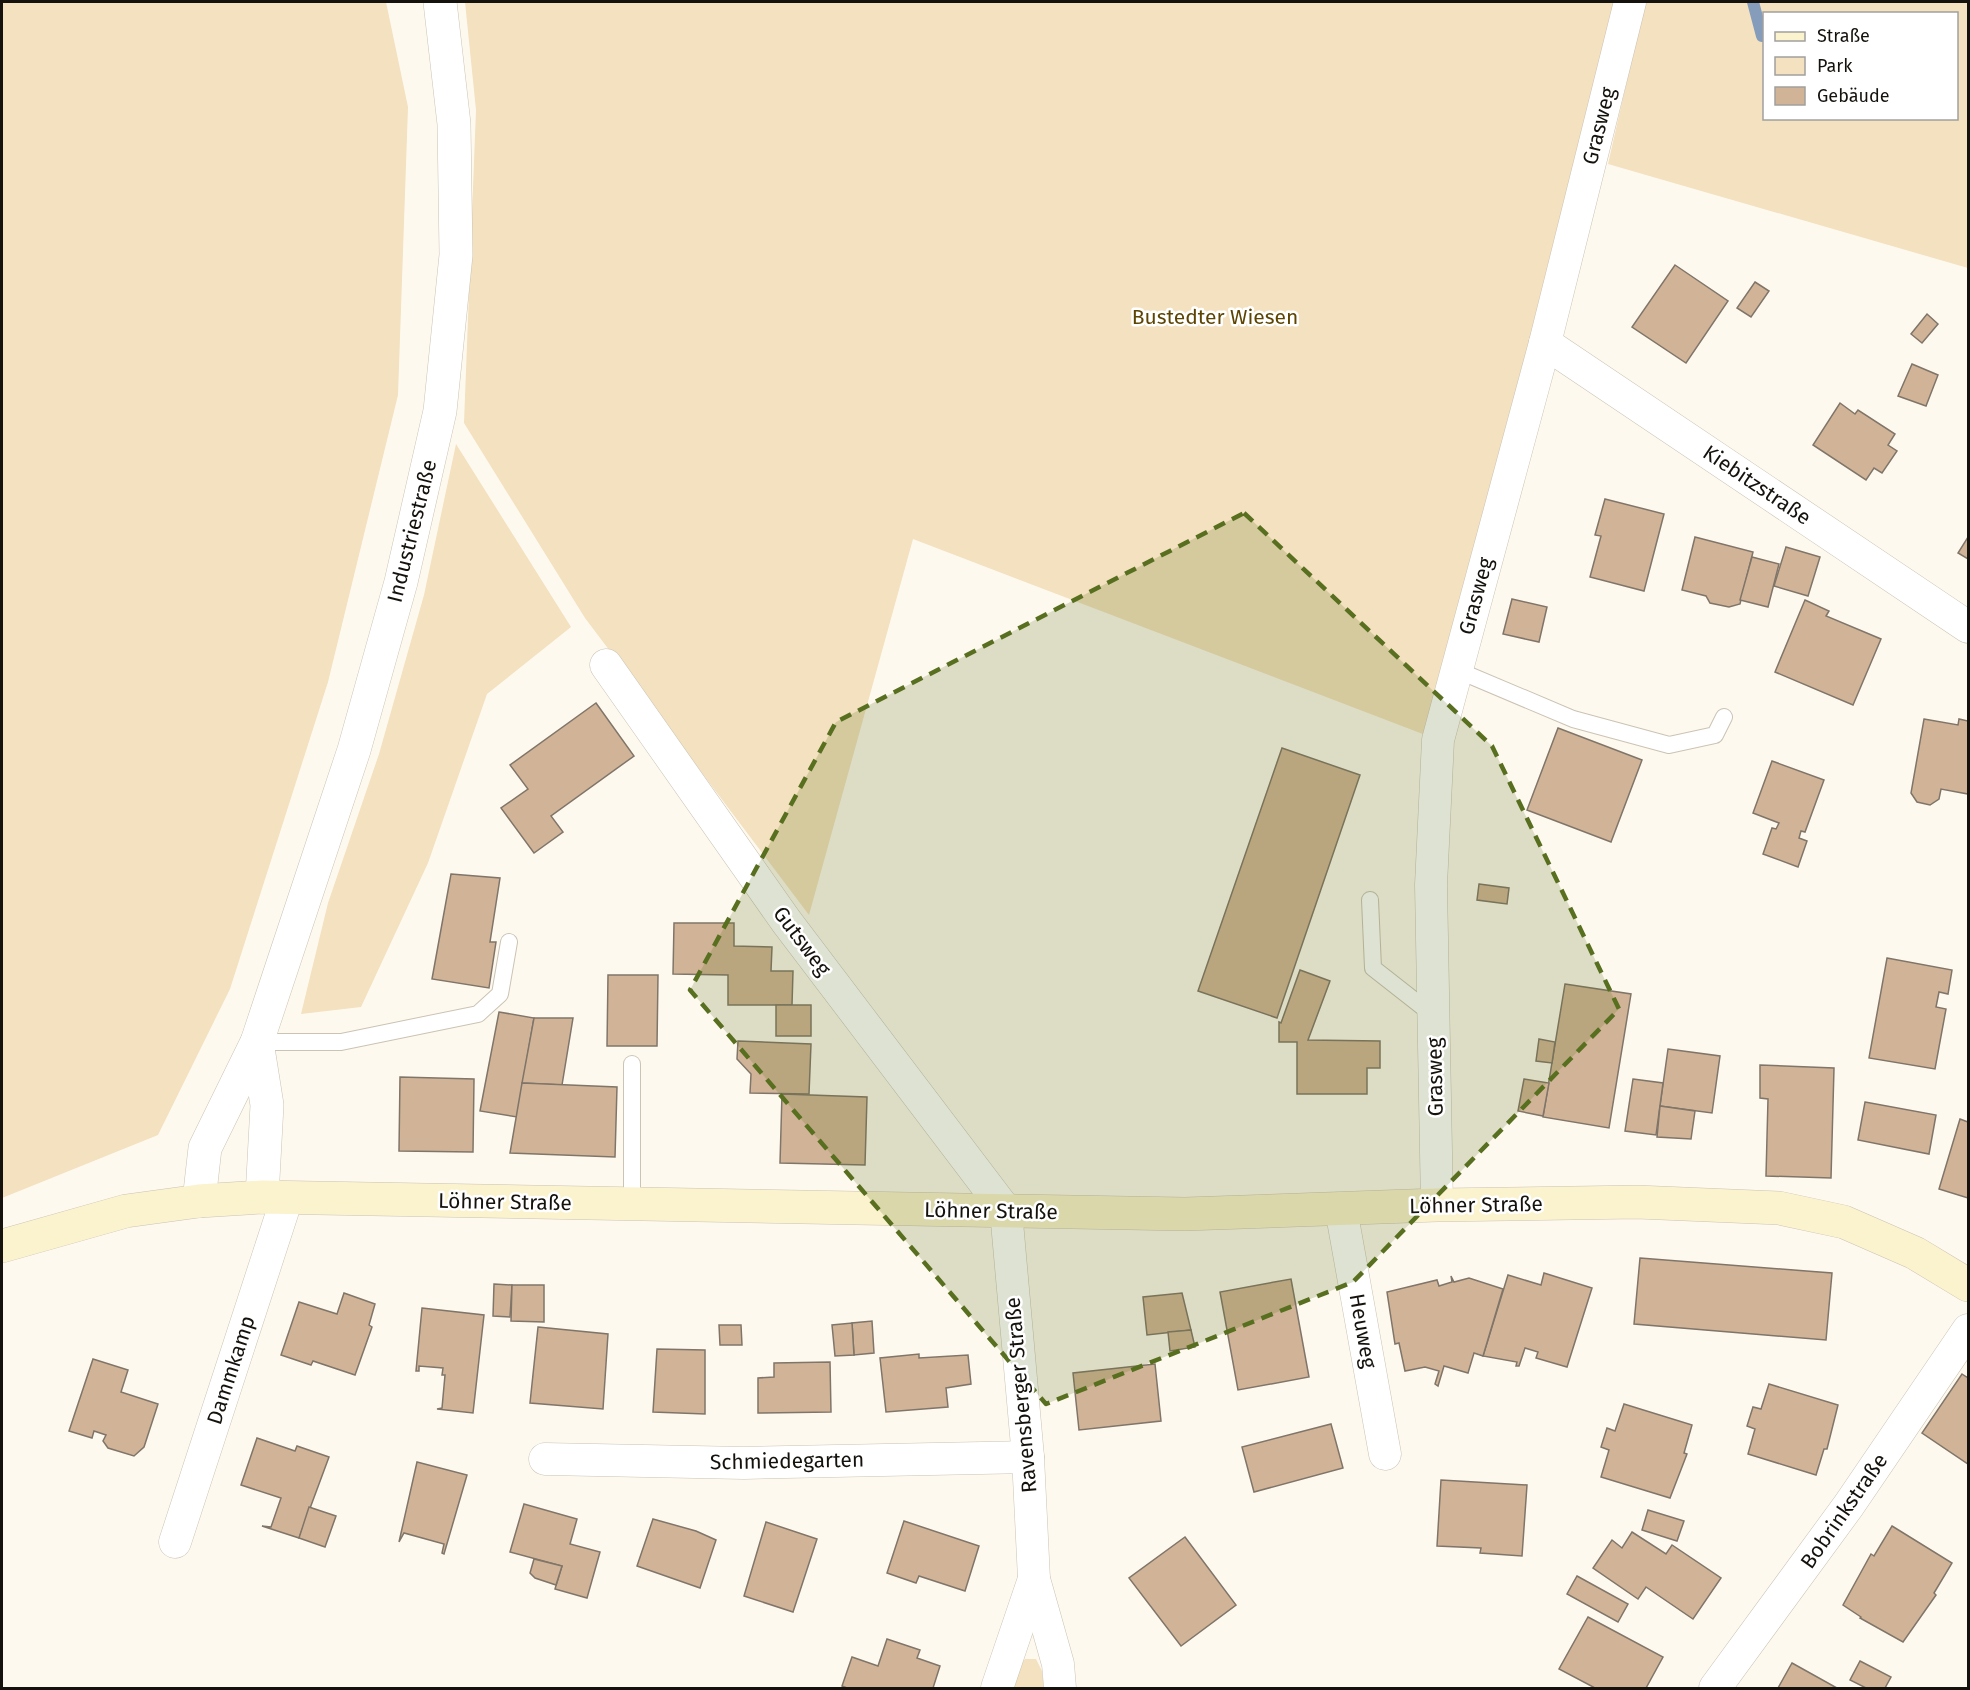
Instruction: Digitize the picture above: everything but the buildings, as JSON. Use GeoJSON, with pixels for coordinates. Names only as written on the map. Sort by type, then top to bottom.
{"type":"FeatureCollection","features":[{"type":"Feature","properties":{"kind":"main road","name":"Löhner Straße"},"geometry":{"type":"LineString","coordinates":[[2,1246],[126,1211],[199,1201],[274,1197],[1185,1214],[1437,1205],[1637,1202],[1779,1208],[1844,1222],[1915,1253],[1968,1285]]}},
{"type":"Feature","properties":{"kind":"street","name":"Industriestraße"},"geometry":{"type":"LineString","coordinates":[[199,1201],[205,1148],[256,1042],[354,750],[401,582],[441,411],[456,255],[454,124],[440,2]]}},
{"type":"Feature","properties":{"kind":"street","name":"Grasweg"},"geometry":{"type":"LineString","coordinates":[[1437,1205],[1431,885],[1438,740],[1545,343],[1630,2]]}},
{"type":"Feature","properties":{"kind":"street","name":"Kiebitzstraße"},"geometry":{"type":"LineString","coordinates":[[1545,343],[1968,627]]}},
{"type":"Feature","properties":{"kind":"street","name":"Gutsweg"},"geometry":{"type":"LineString","coordinates":[[606,665],[786,921],[1005,1211]]}},
{"type":"Feature","properties":{"kind":"street","name":"Industriestraße"},"geometry":{"type":"LineString","coordinates":[[256,1042],[267,1106],[274,1197]]}},
{"type":"Feature","properties":{"kind":"street","name":"Dammkamp"},"geometry":{"type":"LineString","coordinates":[[175,1542],[274,1197]]}},
{"type":"Feature","properties":{"kind":"street","name":"Heuweg"},"geometry":{"type":"LineString","coordinates":[[1341,1209],[1385,1454]]}},
{"type":"Feature","properties":{"kind":"street","name":"Ravensberger Straße"},"geometry":{"type":"LineString","coordinates":[[1005,1211],[1028,1457],[1034,1580],[1058,1664],[1060,1689]]}},
{"type":"Feature","properties":{"kind":"street","name":"Bobrinkstraße"},"geometry":{"type":"LineString","coordinates":[[1715,1689],[1849,1505],[1968,1330]]}},
{"type":"Feature","properties":{"kind":"street","name":"Schmiedegarten"},"geometry":{"type":"LineString","coordinates":[[545,1459],[744,1463],[1028,1457]]}},
{"type":"Feature","properties":{"kind":"street","name":"Ravensberger Straße"},"geometry":{"type":"LineString","coordinates":[[996,1689],[1034,1580]]}},
{"type":"Feature","properties":{"kind":"lane"},"geometry":{"type":"LineString","coordinates":[[1456,670],[1573,719],[1669,745],[1715,735],[1724,717]]}},
{"type":"Feature","properties":{"kind":"lane"},"geometry":{"type":"LineString","coordinates":[[1370,900],[1373,968],[1433,1015]]}},
{"type":"Feature","properties":{"kind":"lane"},"geometry":{"type":"LineString","coordinates":[[256,1042],[341,1042],[478,1014],[500,994],[509,942]]}},
{"type":"Feature","properties":{"kind":"lane"},"geometry":{"type":"LineString","coordinates":[[632,1064],[632,1204]]}},
{"type":"Feature","properties":{"kind":"highlighted area"},"geometry":{"type":"Polygon","coordinates":[[[1244,513],[1492,746],[1619,1009],[1353,1282],[1046,1404],[690,990],[836,722],[1244,513]]]}},
{"type":"Feature","properties":{"kind":"green space"},"geometry":{"type":"Polygon","coordinates":[[[2,2],[386,2],[408,107],[398,395],[328,682],[230,989],[158,1135],[2,1198],[2,2]]]}},
{"type":"Feature","properties":{"kind":"green space","name":"Bustedter Wiesen"},"geometry":{"type":"Polygon","coordinates":[[[465,2],[1614,2],[1515,416],[1428,736],[913,539],[809,915],[585,618],[464,423],[476,110],[465,2]]]}},
{"type":"Feature","properties":{"kind":"green space"},"geometry":{"type":"Polygon","coordinates":[[[1645,2],[1968,2],[1968,268],[1608,164],[1645,2]]]}},
{"type":"Feature","properties":{"kind":"green space"},"geometry":{"type":"Polygon","coordinates":[[[456,444],[571,627],[487,694],[428,863],[361,1007],[301,1014],[328,903],[379,754],[424,595],[456,444]]]}},
{"type":"Feature","properties":{"kind":"green space"},"geometry":{"type":"Polygon","coordinates":[[[1025,1659],[1036,1659],[1042,1671],[1044,1688],[1012,1688],[1018,1667],[1025,1659]]]}},
{"type":"Feature","properties":{"kind":"waterway"},"geometry":{"type":"LineString","coordinates":[[1753,2],[1762,36]]}}]}
